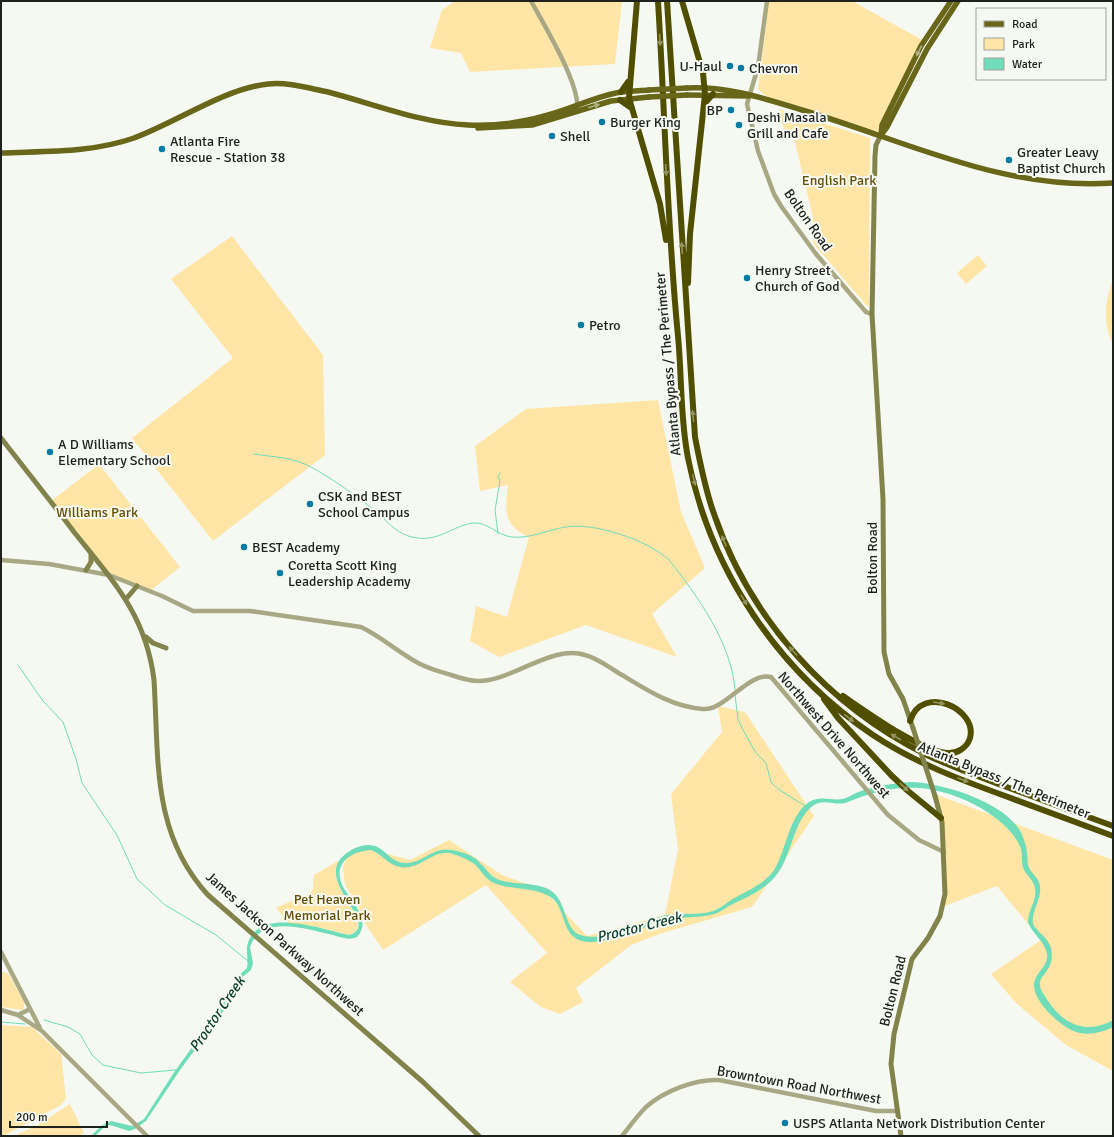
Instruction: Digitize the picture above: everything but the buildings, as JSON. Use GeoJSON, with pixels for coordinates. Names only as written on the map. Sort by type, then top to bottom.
{"type":"FeatureCollection","features":[{"type":"Feature","properties":{"kind":"highway"},"geometry":{"type":"LineString","coordinates":[[637,1],[628,91],[630,107],[646,154],[660,204],[672,280]]}},
{"type":"Feature","properties":{"kind":"highway","name":"Atlanta Bypass / The Perimeter"},"geometry":{"type":"LineString","coordinates":[[658,1],[672,280],[688,456],[696,492],[709,528],[727,569],[751,612],[782,654],[820,692],[849,718],[875,736],[930,767],[1113,836]]}},
{"type":"Feature","properties":{"kind":"highway","name":"Atlanta Bypass / The Perimeter"},"geometry":{"type":"LineString","coordinates":[[667,1],[695,437],[706,489],[719,527],[736,566],[761,610],[794,652],[820,679],[866,718],[926,754],[960,769],[1113,826]]}},
{"type":"Feature","properties":{"kind":"highway"},"geometry":{"type":"LineString","coordinates":[[682,1],[705,87],[705,103],[690,234],[686,315]]}},
{"type":"Feature","properties":{"kind":"highway"},"geometry":{"type":"LineString","coordinates":[[621,92],[629,81]]}},
{"type":"Feature","properties":{"kind":"highway"},"geometry":{"type":"LineString","coordinates":[[705,103],[713,94]]}},
{"type":"Feature","properties":{"kind":"highway"},"geometry":{"type":"LineString","coordinates":[[620,100],[630,107]]}},
{"type":"Feature","properties":{"kind":"highway"},"geometry":{"type":"LineString","coordinates":[[820,679],[894,730],[936,751],[948,753],[959,751],[966,745],[970,738],[970,725],[965,716],[956,709],[945,704],[929,702],[922,704],[915,709],[912,725]]}},
{"type":"Feature","properties":{"kind":"highway"},"geometry":{"type":"LineString","coordinates":[[820,692],[838,718],[892,775],[941,818]]}},
{"type":"Feature","properties":{"kind":"main road"},"geometry":{"type":"LineString","coordinates":[[881,135],[882,125],[921,46],[951,1]]}},
{"type":"Feature","properties":{"kind":"main road"},"geometry":{"type":"LineString","coordinates":[[872,314],[876,145],[887,127],[927,49],[958,1]]}},
{"type":"Feature","properties":{"kind":"main road"},"geometry":{"type":"LineString","coordinates":[[1,153],[87,149],[111,145],[136,137],[234,93],[267,84],[292,84],[407,114],[457,124],[497,124],[531,120],[629,98],[713,94],[741,97],[749,96],[788,105],[881,135],[944,158],[991,171],[1059,183],[1113,184]]}},
{"type":"Feature","properties":{"kind":"main road"},"geometry":{"type":"LineString","coordinates":[[577,109],[621,92],[628,91],[705,87],[742,91],[749,96]]}},
{"type":"Feature","properties":{"kind":"main road","name":"Bolton Road"},"geometry":{"type":"LineString","coordinates":[[872,314],[883,498],[884,652],[889,674],[903,699],[912,725],[941,818],[946,889],[943,908],[928,938],[912,958],[897,1020],[891,1058],[900,1136]]}},
{"type":"Feature","properties":{"kind":"main road","name":"James Jackson Parkway Northwest"},"geometry":{"type":"LineString","coordinates":[[1,438],[126,598],[144,634],[152,662],[161,794],[169,831],[179,855],[200,886],[249,931],[423,1082],[479,1136]]}},
{"type":"Feature","properties":{"kind":"main road"},"geometry":{"type":"LineString","coordinates":[[86,570],[91,562],[91,553]]}},
{"type":"Feature","properties":{"kind":"main road"},"geometry":{"type":"LineString","coordinates":[[126,598],[137,586]]}},
{"type":"Feature","properties":{"kind":"main road"},"geometry":{"type":"LineString","coordinates":[[144,634],[153,643],[166,648]]}},
{"type":"Feature","properties":{"kind":"street"},"geometry":{"type":"LineString","coordinates":[[531,1],[560,55],[576,96],[577,109]]}},
{"type":"Feature","properties":{"kind":"street","name":"Bolton Road"},"geometry":{"type":"LineString","coordinates":[[768,1],[758,67],[747,104],[754,139],[768,180],[781,206],[827,267],[866,312],[872,314]]}},
{"type":"Feature","properties":{"kind":"street","name":"Northwest Drive Northwest"},"geometry":{"type":"LineString","coordinates":[[1,560],[50,564],[109,575],[193,611],[250,612],[361,627],[420,664],[464,679],[491,680],[543,660],[577,653],[591,657],[660,698],[702,710],[710,708],[732,696],[758,676],[765,675],[771,677],[888,815],[908,833],[944,852]]}},
{"type":"Feature","properties":{"kind":"street"},"geometry":{"type":"LineString","coordinates":[[1,952],[42,1031]]}},
{"type":"Feature","properties":{"kind":"street"},"geometry":{"type":"LineString","coordinates":[[18,1015],[30,1009]]}},
{"type":"Feature","properties":{"kind":"street"},"geometry":{"type":"LineString","coordinates":[[1,1010],[18,1015],[42,1031],[147,1136]]}},
{"type":"Feature","properties":{"kind":"street","name":"Browntown Road Northwest"},"geometry":{"type":"LineString","coordinates":[[622,1136],[641,1113],[653,1102],[666,1094],[704,1080],[719,1080],[876,1111],[897,1111]]}},
{"type":"Feature","properties":{"kind":"green space"},"geometry":{"type":"Polygon","coordinates":[[[455,1],[622,1],[615,64],[470,72],[461,53],[430,48],[442,10],[455,1]]]}},
{"type":"Feature","properties":{"kind":"green space"},"geometry":{"type":"Polygon","coordinates":[[[769,1],[852,1],[926,42],[877,134],[772,102],[758,89],[769,1]]]}},
{"type":"Feature","properties":{"kind":"green space","name":"English Park"},"geometry":{"type":"Polygon","coordinates":[[[779,109],[870,138],[869,306],[867,306],[813,243],[813,217],[793,134],[784,131],[779,109]]]}},
{"type":"Feature","properties":{"kind":"green space"},"geometry":{"type":"Polygon","coordinates":[[[232,236],[323,355],[325,455],[213,541],[132,438],[233,358],[171,279],[232,236]]]}},
{"type":"Feature","properties":{"kind":"green space"},"geometry":{"type":"Polygon","coordinates":[[[978,255],[987,266],[966,284],[957,273],[978,255]]]}},
{"type":"Feature","properties":{"kind":"green space"},"geometry":{"type":"Polygon","coordinates":[[[1112,282],[1113,345],[1106,321],[1107,299],[1112,282]]]}},
{"type":"Feature","properties":{"kind":"green space"},"geometry":{"type":"Polygon","coordinates":[[[658,400],[681,512],[705,568],[652,614],[677,657],[586,625],[499,657],[470,641],[476,606],[507,617],[529,537],[514,527],[510,522],[506,510],[508,485],[480,491],[475,446],[526,409],[658,400]]]}},
{"type":"Feature","properties":{"kind":"green space","name":"Williams Park"},"geometry":{"type":"Polygon","coordinates":[[[99,464],[180,567],[150,591],[109,575],[50,502],[99,464]]]}},
{"type":"Feature","properties":{"kind":"green space"},"geometry":{"type":"Polygon","coordinates":[[[718,706],[745,712],[814,816],[752,907],[662,933],[631,945],[576,988],[583,1002],[560,1014],[541,1007],[510,982],[547,953],[486,885],[383,950],[364,922],[359,908],[345,885],[343,868],[347,855],[366,848],[410,860],[449,840],[502,875],[544,890],[587,936],[665,915],[678,849],[671,794],[722,732],[718,706]]]}},
{"type":"Feature","properties":{"kind":"green space"},"geometry":{"type":"Polygon","coordinates":[[[932,793],[1113,860],[1113,1071],[1066,1045],[1016,1003],[991,974],[1041,940],[997,886],[942,907],[944,823],[932,793]]]}},
{"type":"Feature","properties":{"kind":"green space","name":"Pet Heaven Memorial Park"},"geometry":{"type":"Polygon","coordinates":[[[340,860],[336,876],[341,890],[357,919],[358,925],[356,931],[349,935],[318,927],[289,923],[276,908],[310,893],[313,889],[314,875],[340,860]]]}},
{"type":"Feature","properties":{"kind":"green space"},"geometry":{"type":"Polygon","coordinates":[[[1,972],[8,973],[25,1003],[23,1010],[1,1007],[1,972]]]}},
{"type":"Feature","properties":{"kind":"green space"},"geometry":{"type":"Polygon","coordinates":[[[1,1025],[32,1027],[61,1054],[66,1098],[61,1105],[3,1136],[1,1136],[1,1025]]]}},
{"type":"Feature","properties":{"kind":"green space"},"geometry":{"type":"Polygon","coordinates":[[[70,1104],[84,1133],[79,1136],[14,1136],[38,1125],[70,1104]]]}},
{"type":"Feature","properties":{"kind":"water","name":"Proctor Creek"},"geometry":{"type":"Polygon","coordinates":[[[911,782],[953,789],[968,794],[996,808],[1016,825],[1025,842],[1029,868],[1038,880],[1040,886],[1033,924],[1048,941],[1051,948],[1051,962],[1040,981],[1040,987],[1054,1009],[1069,1022],[1085,1027],[1094,1027],[1113,1020],[1113,1027],[1101,1032],[1084,1034],[1073,1031],[1051,1015],[1036,994],[1034,982],[1046,963],[1047,954],[1044,945],[1032,930],[1028,922],[1029,913],[1035,898],[1035,889],[1033,882],[1024,870],[1021,849],[1013,834],[990,814],[962,799],[947,793],[932,790],[901,788],[873,793],[840,804],[822,802],[814,805],[802,818],[783,865],[773,879],[762,889],[720,912],[707,916],[672,918],[658,921],[630,934],[593,942],[582,941],[574,937],[565,924],[560,908],[549,896],[536,891],[507,887],[494,883],[488,879],[473,863],[458,856],[443,853],[413,866],[400,867],[392,864],[371,850],[358,852],[347,858],[340,868],[341,882],[358,909],[363,923],[357,937],[351,939],[287,926],[265,930],[256,937],[250,947],[253,963],[251,970],[240,979],[223,1012],[180,1070],[146,1121],[135,1129],[129,1131],[110,1125],[104,1127],[95,1136],[91,1136],[101,1126],[111,1121],[132,1126],[144,1119],[173,1074],[219,1009],[237,977],[247,968],[248,942],[258,929],[269,924],[296,923],[349,935],[357,930],[358,922],[355,913],[342,892],[337,880],[336,869],[341,858],[355,848],[369,845],[375,846],[380,848],[393,859],[405,863],[417,861],[439,850],[445,849],[464,853],[477,860],[492,876],[497,879],[540,886],[552,892],[561,902],[571,927],[580,935],[596,937],[613,935],[635,928],[662,916],[713,911],[765,880],[774,870],[778,862],[796,816],[809,802],[818,799],[843,799],[873,788],[911,782]]]}},
{"type":"Feature","properties":{"kind":"waterway"},"geometry":{"type":"LineString","coordinates":[[253,454],[290,459],[311,467],[333,480],[375,511],[391,526],[410,537],[433,537],[459,527],[478,523],[512,537],[532,536],[565,527],[577,526],[605,530],[635,539],[660,553],[669,560],[701,604],[720,638],[727,655],[735,690]]}},
{"type":"Feature","properties":{"kind":"waterway"},"geometry":{"type":"LineString","coordinates":[[498,534],[495,510],[500,481],[498,477],[500,473]]}},
{"type":"Feature","properties":{"kind":"waterway"},"geometry":{"type":"LineString","coordinates":[[18,665],[43,701],[63,722],[76,759],[82,783],[117,835],[137,879],[165,905],[216,935],[248,961]]}},
{"type":"Feature","properties":{"kind":"waterway"},"geometry":{"type":"LineString","coordinates":[[735,695],[738,719],[756,753],[766,763],[771,782],[778,789],[805,806]]}},
{"type":"Feature","properties":{"kind":"waterway"},"geometry":{"type":"LineString","coordinates":[[44,1020],[68,1027],[80,1034],[92,1055],[103,1065],[141,1073],[176,1070]]}},
{"type":"Feature","properties":{"kind":"waterway"},"geometry":{"type":"LineString","coordinates":[[1,1022],[25,1024]]}},
{"type":"Feature","properties":{"kind":"place","name":"U-Haul"},"geometry":{"type":"Point","coordinates":[730,66]}},
{"type":"Feature","properties":{"kind":"place","name":"Chevron"},"geometry":{"type":"Point","coordinates":[741,68]}},
{"type":"Feature","properties":{"kind":"place","name":"BP"},"geometry":{"type":"Point","coordinates":[731,110]}},
{"type":"Feature","properties":{"kind":"place","name":"Burger King"},"geometry":{"type":"Point","coordinates":[602,122]}},
{"type":"Feature","properties":{"kind":"place","name":"Deshi Masala Grill and Cafe"},"geometry":{"type":"Point","coordinates":[739,125]}},
{"type":"Feature","properties":{"kind":"place","name":"Shell"},"geometry":{"type":"Point","coordinates":[552,136]}},
{"type":"Feature","properties":{"kind":"place","name":"Atlanta Fire Rescue - Station 38"},"geometry":{"type":"Point","coordinates":[162,149]}},
{"type":"Feature","properties":{"kind":"place","name":"Greater Leavy Baptist Church"},"geometry":{"type":"Point","coordinates":[1009,160]}},
{"type":"Feature","properties":{"kind":"place","name":"Henry Street Church of God"},"geometry":{"type":"Point","coordinates":[747,278]}},
{"type":"Feature","properties":{"kind":"place","name":"Petro"},"geometry":{"type":"Point","coordinates":[581,325]}},
{"type":"Feature","properties":{"kind":"place","name":"A D Williams Elementary School"},"geometry":{"type":"Point","coordinates":[50,452]}},
{"type":"Feature","properties":{"kind":"place","name":"CSK and BEST School Campus"},"geometry":{"type":"Point","coordinates":[310,504]}},
{"type":"Feature","properties":{"kind":"place","name":"BEST Academy"},"geometry":{"type":"Point","coordinates":[244,547]}},
{"type":"Feature","properties":{"kind":"place","name":"Coretta Scott King Leadership Academy"},"geometry":{"type":"Point","coordinates":[280,573]}},
{"type":"Feature","properties":{"kind":"place","name":"USPS Atlanta Network Distribution Center"},"geometry":{"type":"Point","coordinates":[785,1123]}}]}
